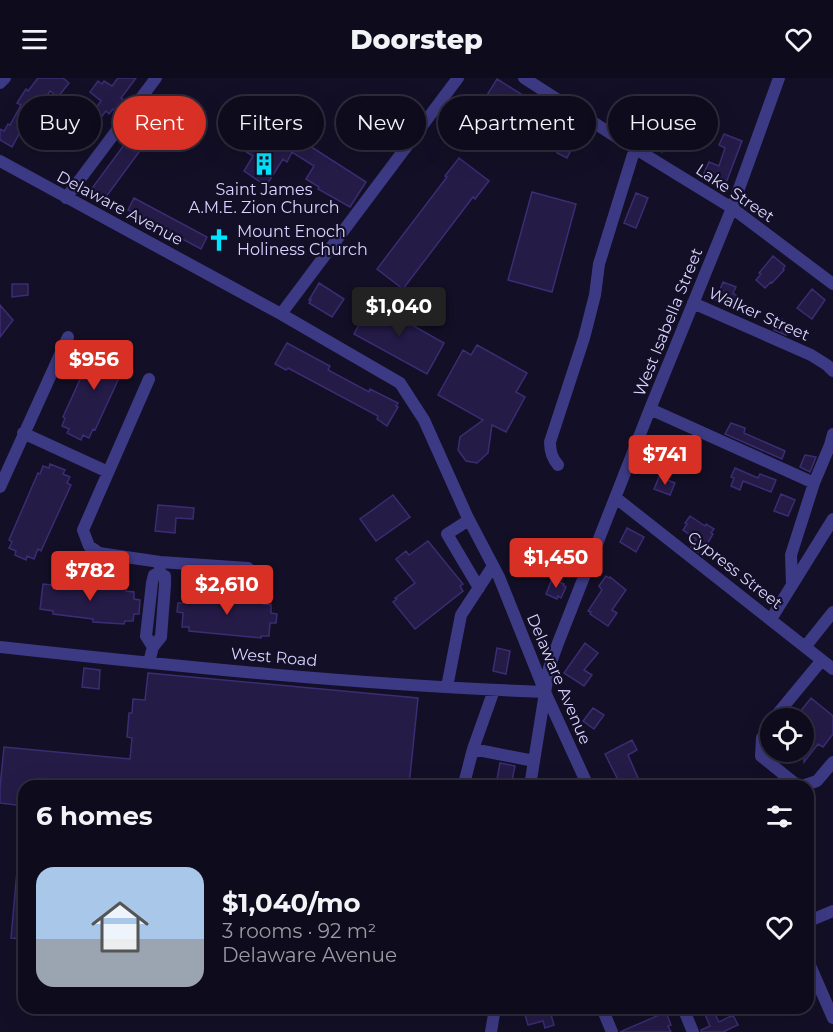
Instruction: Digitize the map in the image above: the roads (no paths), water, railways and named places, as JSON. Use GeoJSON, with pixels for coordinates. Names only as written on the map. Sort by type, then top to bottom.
{"type":"FeatureCollection","features":[{"type":"Feature","properties":{"kind":"street"},"geometry":{"type":"LineString","coordinates":[[0,84],[5,78]]}},
{"type":"Feature","properties":{"kind":"street"},"geometry":{"type":"LineString","coordinates":[[66,198],[156,78]]}},
{"type":"Feature","properties":{"kind":"street"},"geometry":{"type":"LineString","coordinates":[[281,314],[458,78]]}},
{"type":"Feature","properties":{"kind":"street","name":"Lake Street"},"geometry":{"type":"LineString","coordinates":[[524,78],[608,131]]}},
{"type":"Feature","properties":{"kind":"street","name":"West Isabella Street"},"geometry":{"type":"LineString","coordinates":[[531,780],[549,668],[650,409],[732,208],[779,78]]}},
{"type":"Feature","properties":{"kind":"street"},"geometry":{"type":"LineString","coordinates":[[558,465],[550,453],[550,442],[584,338],[595,296],[599,264],[634,150]]}},
{"type":"Feature","properties":{"kind":"street","name":"Lake Street"},"geometry":{"type":"LineString","coordinates":[[638,150],[732,208],[833,284]]}},
{"type":"Feature","properties":{"kind":"street","name":"Delaware Avenue"},"geometry":{"type":"LineString","coordinates":[[0,161],[281,314],[400,383],[424,420],[469,520],[493,566],[545,692],[585,780]]}},
{"type":"Feature","properties":{"kind":"street","name":"Walker Street"},"geometry":{"type":"LineString","coordinates":[[693,303],[811,355],[833,371]]}},
{"type":"Feature","properties":{"kind":"street"},"geometry":{"type":"LineString","coordinates":[[0,487],[68,337]]}},
{"type":"Feature","properties":{"kind":"street"},"geometry":{"type":"LineString","coordinates":[[149,379],[83,530],[89,546],[99,553],[160,568],[248,568]]}},
{"type":"Feature","properties":{"kind":"street"},"geometry":{"type":"LineString","coordinates":[[650,409],[814,483]]}},
{"type":"Feature","properties":{"kind":"street"},"geometry":{"type":"LineString","coordinates":[[23,434],[108,472]]}},
{"type":"Feature","properties":{"kind":"street"},"geometry":{"type":"LineString","coordinates":[[792,584],[791,555],[814,483],[833,434]]}},
{"type":"Feature","properties":{"kind":"street","name":"Cypress Street"},"geometry":{"type":"LineString","coordinates":[[616,498],[833,669]]}},
{"type":"Feature","properties":{"kind":"street"},"geometry":{"type":"LineString","coordinates":[[771,619],[833,519]]}},
{"type":"Feature","properties":{"kind":"street"},"geometry":{"type":"LineString","coordinates":[[469,520],[447,534],[479,588]]}},
{"type":"Feature","properties":{"kind":"street"},"geometry":{"type":"LineString","coordinates":[[447,687],[461,615],[493,566]]}},
{"type":"Feature","properties":{"kind":"street"},"geometry":{"type":"LineString","coordinates":[[149,662],[153,647],[146,636],[152,584],[154,575],[160,568]]}},
{"type":"Feature","properties":{"kind":"street"},"geometry":{"type":"LineString","coordinates":[[805,647],[833,612]]}},
{"type":"Feature","properties":{"kind":"street","name":"West Road"},"geometry":{"type":"LineString","coordinates":[[0,647],[382,683],[545,692]]}},
{"type":"Feature","properties":{"kind":"street"},"geometry":{"type":"LineString","coordinates":[[782,708],[822,660]]}},
{"type":"Feature","properties":{"kind":"street"},"geometry":{"type":"LineString","coordinates":[[465,780],[473,749],[494,690]]}},
{"type":"Feature","properties":{"kind":"street"},"geometry":{"type":"LineString","coordinates":[[473,749],[534,761]]}},
{"type":"Feature","properties":{"kind":"street"},"geometry":{"type":"LineString","coordinates":[[769,762],[792,780]]}},
{"type":"Feature","properties":{"kind":"street"},"geometry":{"type":"LineString","coordinates":[[814,782],[833,762]]}},
{"type":"Feature","properties":{"kind":"street"},"geometry":{"type":"LineString","coordinates":[[814,919],[833,911]]}},
{"type":"Feature","properties":{"kind":"street"},"geometry":{"type":"LineString","coordinates":[[814,975],[833,1018]]}},
{"type":"Feature","properties":{"kind":"street"},"geometry":{"type":"LineString","coordinates":[[491,1032],[494,1014]]}},
{"type":"Feature","properties":{"kind":"street"},"geometry":{"type":"LineString","coordinates":[[604,1014],[612,1032]]}},
{"type":"Feature","properties":{"kind":"street"},"geometry":{"type":"LineString","coordinates":[[686,1014],[693,1032]]}},
{"type":"Feature","properties":{"kind":"place","name":"Saint James A.M.E. Zion Church"},"geometry":{"type":"Point","coordinates":[264,164]}},
{"type":"Feature","properties":{"kind":"place","name":"Mount Enoch Holiness Church"},"geometry":{"type":"Point","coordinates":[219,240]}}]}
